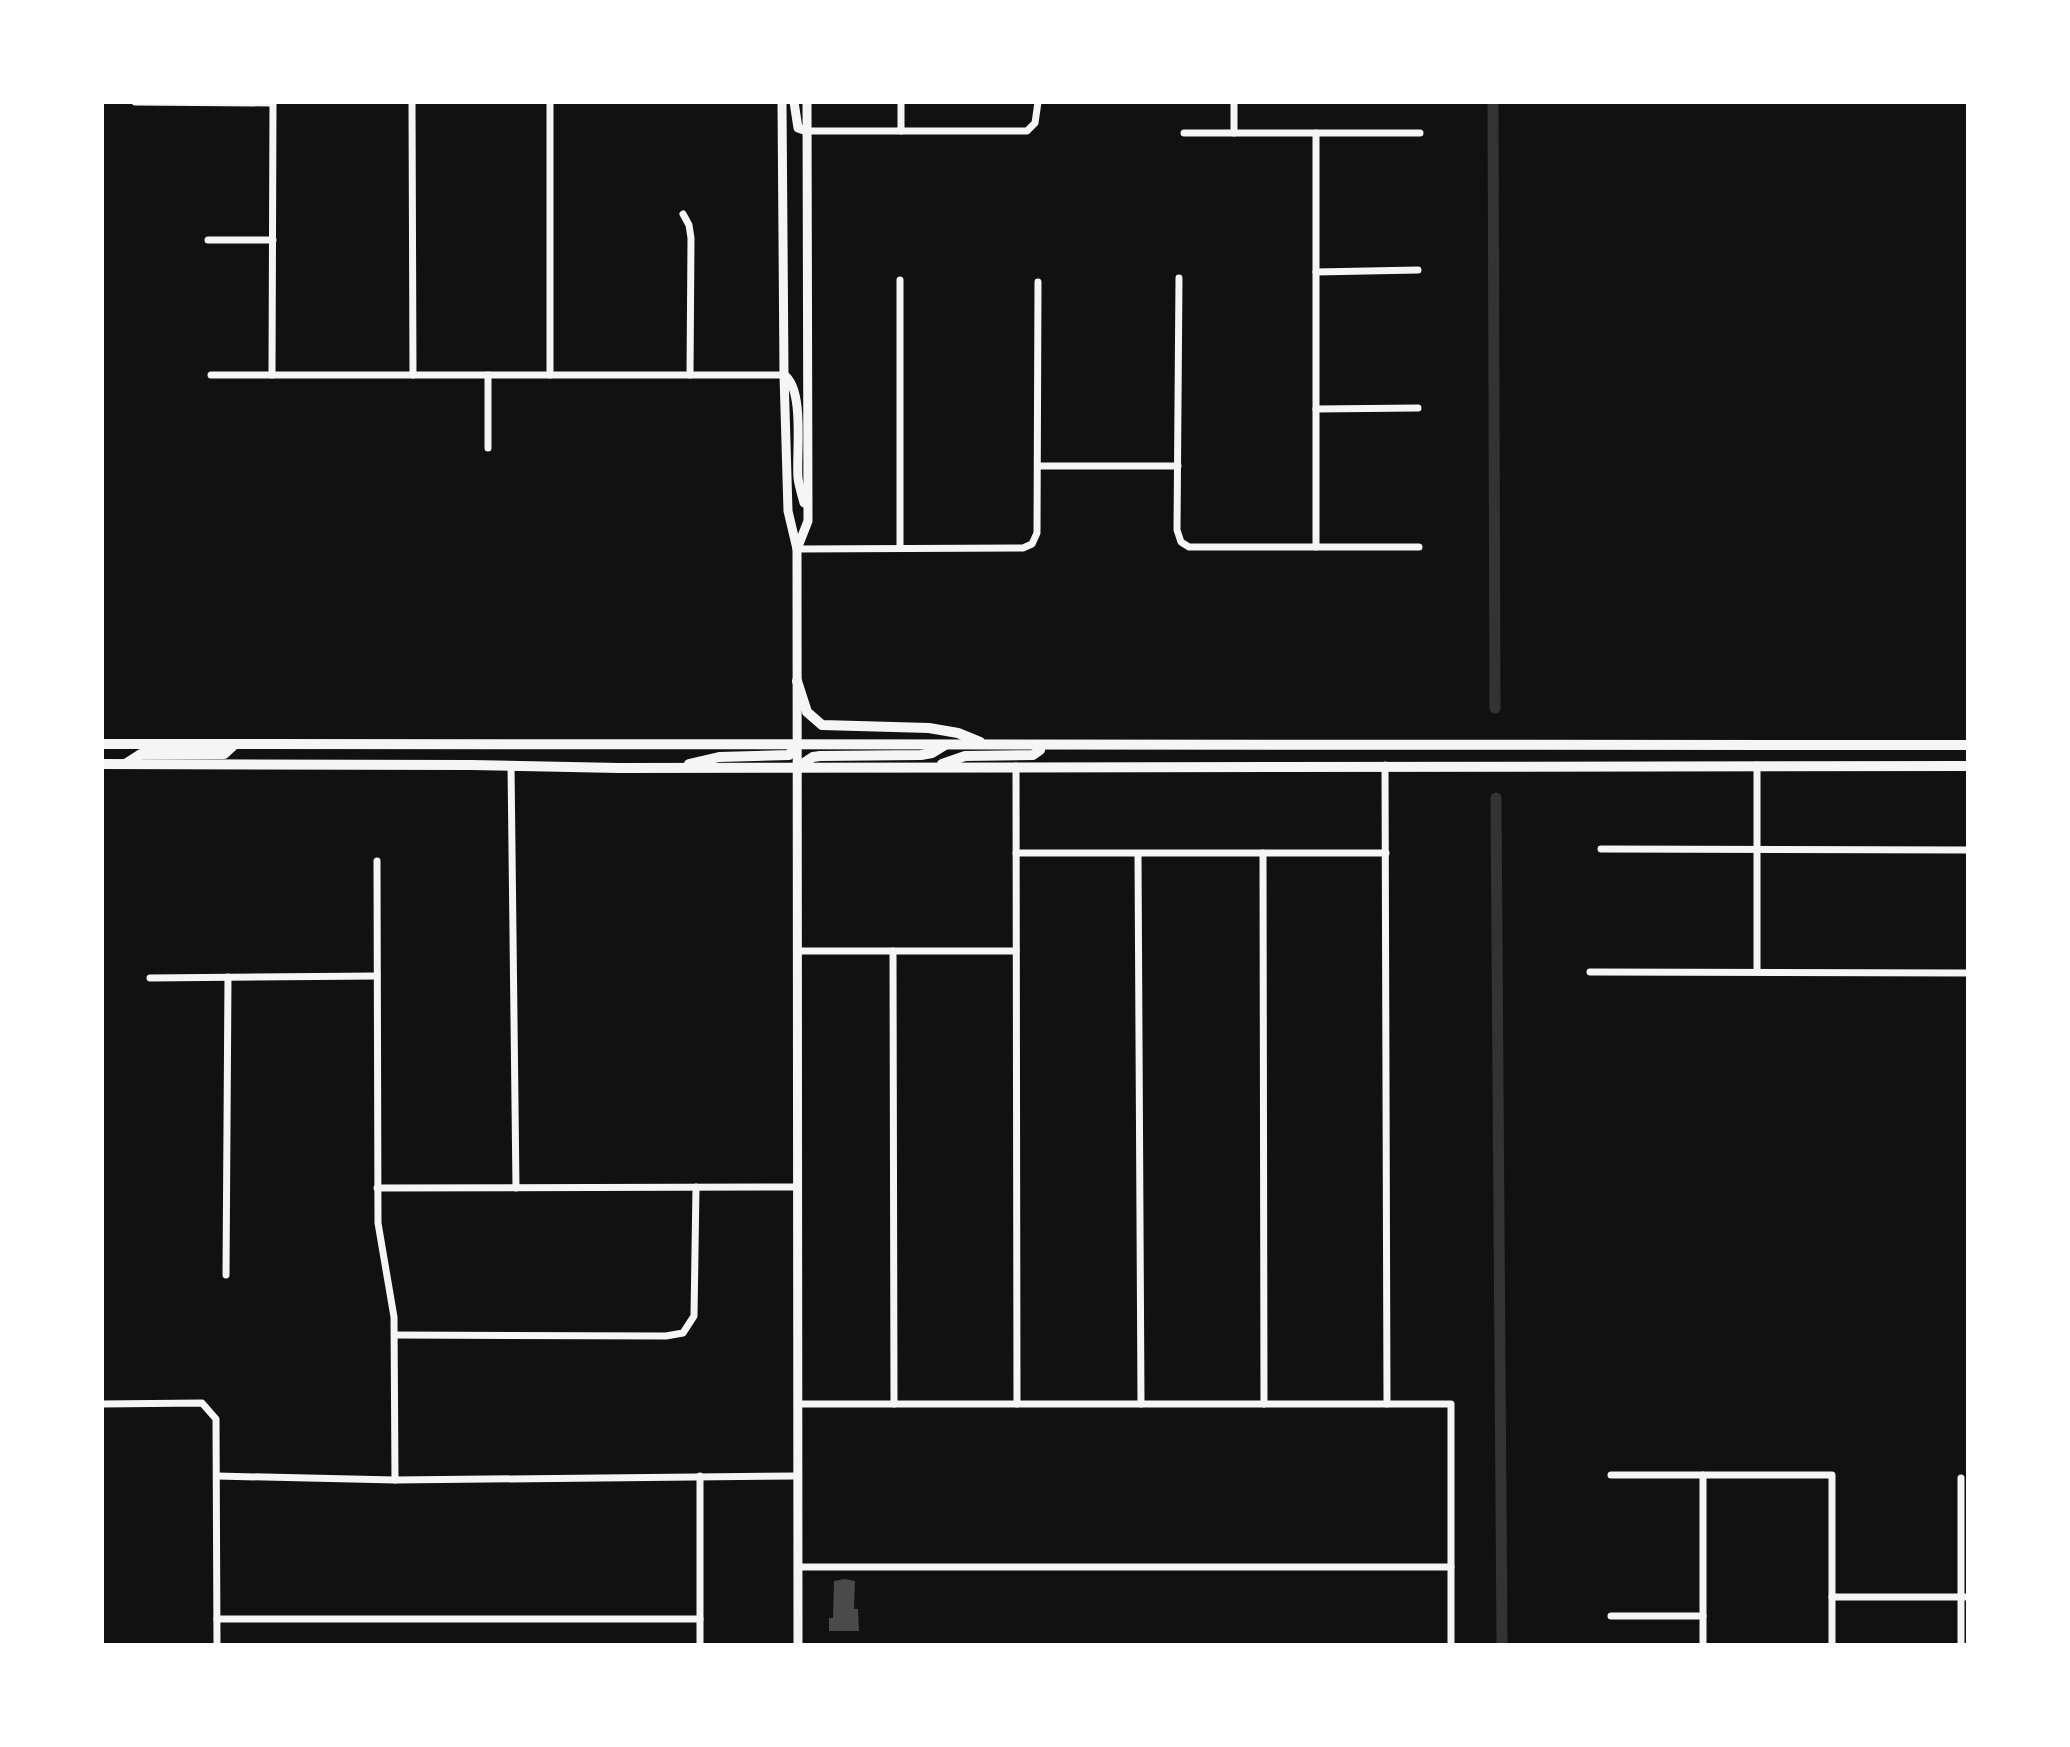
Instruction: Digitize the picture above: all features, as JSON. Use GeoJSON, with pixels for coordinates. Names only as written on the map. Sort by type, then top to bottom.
{"type":"FeatureCollection","features":[{"type":"Feature","properties":{"kind":"main road"},"geometry":{"type":"LineString","coordinates":[[782,102],[788,511],[797,549],[798,1645]]}},
{"type":"Feature","properties":{"kind":"main road"},"geometry":{"type":"LineString","coordinates":[[794,102],[798,128],[807,131]]}},
{"type":"Feature","properties":{"kind":"main road"},"geometry":{"type":"LineString","coordinates":[[797,549],[808,514],[807,102]]}},
{"type":"Feature","properties":{"kind":"main road"},"geometry":{"type":"LineString","coordinates":[[784,375],[795,392],[798,481],[808,514]]}},
{"type":"Feature","properties":{"kind":"main road"},"geometry":{"type":"LineString","coordinates":[[797,681],[807,712],[817,724],[828,727],[929,728],[958,733],[986,745]]}},
{"type":"Feature","properties":{"kind":"main road"},"geometry":{"type":"LineString","coordinates":[[102,744],[1968,745]]}},
{"type":"Feature","properties":{"kind":"main road"},"geometry":{"type":"LineString","coordinates":[[125,764],[141,754],[224,754],[235,744]]}},
{"type":"Feature","properties":{"kind":"main road"},"geometry":{"type":"LineString","coordinates":[[675,768],[719,757],[789,755],[797,744]]}},
{"type":"Feature","properties":{"kind":"main road"},"geometry":{"type":"LineString","coordinates":[[797,768],[813,757],[921,755],[932,753],[947,744]]}},
{"type":"Feature","properties":{"kind":"main road"},"geometry":{"type":"LineString","coordinates":[[932,767],[965,756],[1033,755],[1041,745]]}},
{"type":"Feature","properties":{"kind":"main road"},"geometry":{"type":"LineString","coordinates":[[102,764],[675,768],[1968,766]]}},
{"type":"Feature","properties":{"kind":"street"},"geometry":{"type":"LineString","coordinates":[[135,102],[273,103],[272,375]]}},
{"type":"Feature","properties":{"kind":"street"},"geometry":{"type":"LineString","coordinates":[[412,102],[413,375]]}},
{"type":"Feature","properties":{"kind":"street"},"geometry":{"type":"LineString","coordinates":[[550,102],[550,375]]}},
{"type":"Feature","properties":{"kind":"street"},"geometry":{"type":"LineString","coordinates":[[901,102],[901,131]]}},
{"type":"Feature","properties":{"kind":"street"},"geometry":{"type":"LineString","coordinates":[[807,131],[1027,131],[1035,123],[1038,102]]}},
{"type":"Feature","properties":{"kind":"street"},"geometry":{"type":"LineString","coordinates":[[1234,102],[1234,133]]}},
{"type":"Feature","properties":{"kind":"street"},"geometry":{"type":"LineString","coordinates":[[1184,133],[1420,133]]}},
{"type":"Feature","properties":{"kind":"street"},"geometry":{"type":"LineString","coordinates":[[1316,133],[1316,547]]}},
{"type":"Feature","properties":{"kind":"street"},"geometry":{"type":"LineString","coordinates":[[683,214],[691,238],[690,375]]}},
{"type":"Feature","properties":{"kind":"street"},"geometry":{"type":"LineString","coordinates":[[208,240],[273,240]]}},
{"type":"Feature","properties":{"kind":"street"},"geometry":{"type":"LineString","coordinates":[[1316,272],[1418,270]]}},
{"type":"Feature","properties":{"kind":"street"},"geometry":{"type":"LineString","coordinates":[[1179,278],[1177,530],[1181,542],[1189,547],[1419,547]]}},
{"type":"Feature","properties":{"kind":"street"},"geometry":{"type":"LineString","coordinates":[[900,280],[900,547]]}},
{"type":"Feature","properties":{"kind":"street"},"geometry":{"type":"LineString","coordinates":[[797,549],[1023,548],[1032,544],[1037,533],[1039,466],[1038,282]]}},
{"type":"Feature","properties":{"kind":"street"},"geometry":{"type":"LineString","coordinates":[[211,375],[784,375]]}},
{"type":"Feature","properties":{"kind":"street"},"geometry":{"type":"LineString","coordinates":[[488,375],[488,448]]}},
{"type":"Feature","properties":{"kind":"street"},"geometry":{"type":"LineString","coordinates":[[1316,409],[1418,408]]}},
{"type":"Feature","properties":{"kind":"street"},"geometry":{"type":"LineString","coordinates":[[1039,466],[1178,466]]}},
{"type":"Feature","properties":{"kind":"street"},"geometry":{"type":"LineString","coordinates":[[511,765],[516,1188]]}},
{"type":"Feature","properties":{"kind":"street"},"geometry":{"type":"LineString","coordinates":[[1385,765],[1387,1404]]}},
{"type":"Feature","properties":{"kind":"street"},"geometry":{"type":"LineString","coordinates":[[1757,765],[1757,972]]}},
{"type":"Feature","properties":{"kind":"street"},"geometry":{"type":"LineString","coordinates":[[1016,766],[1017,1404]]}},
{"type":"Feature","properties":{"kind":"street"},"geometry":{"type":"LineString","coordinates":[[1601,849],[1968,850]]}},
{"type":"Feature","properties":{"kind":"street"},"geometry":{"type":"LineString","coordinates":[[1016,853],[1386,853]]}},
{"type":"Feature","properties":{"kind":"street"},"geometry":{"type":"LineString","coordinates":[[1263,853],[1264,1404]]}},
{"type":"Feature","properties":{"kind":"street"},"geometry":{"type":"LineString","coordinates":[[1138,854],[1141,1404]]}},
{"type":"Feature","properties":{"kind":"street"},"geometry":{"type":"LineString","coordinates":[[377,861],[378,1223],[395,1335],[395,1480]]}},
{"type":"Feature","properties":{"kind":"street"},"geometry":{"type":"LineString","coordinates":[[797,951],[1016,951]]}},
{"type":"Feature","properties":{"kind":"street"},"geometry":{"type":"LineString","coordinates":[[893,951],[894,1404]]}},
{"type":"Feature","properties":{"kind":"street"},"geometry":{"type":"LineString","coordinates":[[1590,972],[1968,973]]}},
{"type":"Feature","properties":{"kind":"street"},"geometry":{"type":"LineString","coordinates":[[150,978],[377,976]]}},
{"type":"Feature","properties":{"kind":"street"},"geometry":{"type":"LineString","coordinates":[[226,1275],[228,977]]}},
{"type":"Feature","properties":{"kind":"street"},"geometry":{"type":"LineString","coordinates":[[395,1335],[666,1336],[683,1333],[694,1316],[696,1187]]}},
{"type":"Feature","properties":{"kind":"street"},"geometry":{"type":"LineString","coordinates":[[377,1188],[797,1187]]}},
{"type":"Feature","properties":{"kind":"street"},"geometry":{"type":"LineString","coordinates":[[102,1404],[202,1403],[216,1419],[217,1645]]}},
{"type":"Feature","properties":{"kind":"street"},"geometry":{"type":"LineString","coordinates":[[798,1404],[1451,1404],[1451,1645]]}},
{"type":"Feature","properties":{"kind":"street"},"geometry":{"type":"LineString","coordinates":[[1611,1475],[1832,1475],[1832,1645]]}},
{"type":"Feature","properties":{"kind":"street"},"geometry":{"type":"LineString","coordinates":[[1703,1475],[1703,1645]]}},
{"type":"Feature","properties":{"kind":"street"},"geometry":{"type":"LineString","coordinates":[[217,1476],[395,1480],[798,1476]]}},
{"type":"Feature","properties":{"kind":"street"},"geometry":{"type":"LineString","coordinates":[[700,1476],[700,1645]]}},
{"type":"Feature","properties":{"kind":"street"},"geometry":{"type":"LineString","coordinates":[[1961,1478],[1964,1597],[1961,1645]]}},
{"type":"Feature","properties":{"kind":"street"},"geometry":{"type":"LineString","coordinates":[[798,1567],[1451,1567]]}},
{"type":"Feature","properties":{"kind":"street"},"geometry":{"type":"LineString","coordinates":[[1832,1597],[1964,1597]]}},
{"type":"Feature","properties":{"kind":"street"},"geometry":{"type":"LineString","coordinates":[[1611,1616],[1703,1616]]}},
{"type":"Feature","properties":{"kind":"street"},"geometry":{"type":"LineString","coordinates":[[217,1619],[700,1619]]}},
{"type":"Feature","properties":{"kind":"building"},"geometry":{"type":"Polygon","coordinates":[[[834,1581],[855,1581],[854,1609],[858,1609],[859,1631],[829,1631],[829,1618],[833,1618],[834,1581]]]}},
{"type":"Feature","properties":{"kind":"waterway"},"geometry":{"type":"LineString","coordinates":[[1493,102],[1495,708]]}},
{"type":"Feature","properties":{"kind":"waterway"},"geometry":{"type":"LineString","coordinates":[[1496,798],[1502,1645]]}}]}
